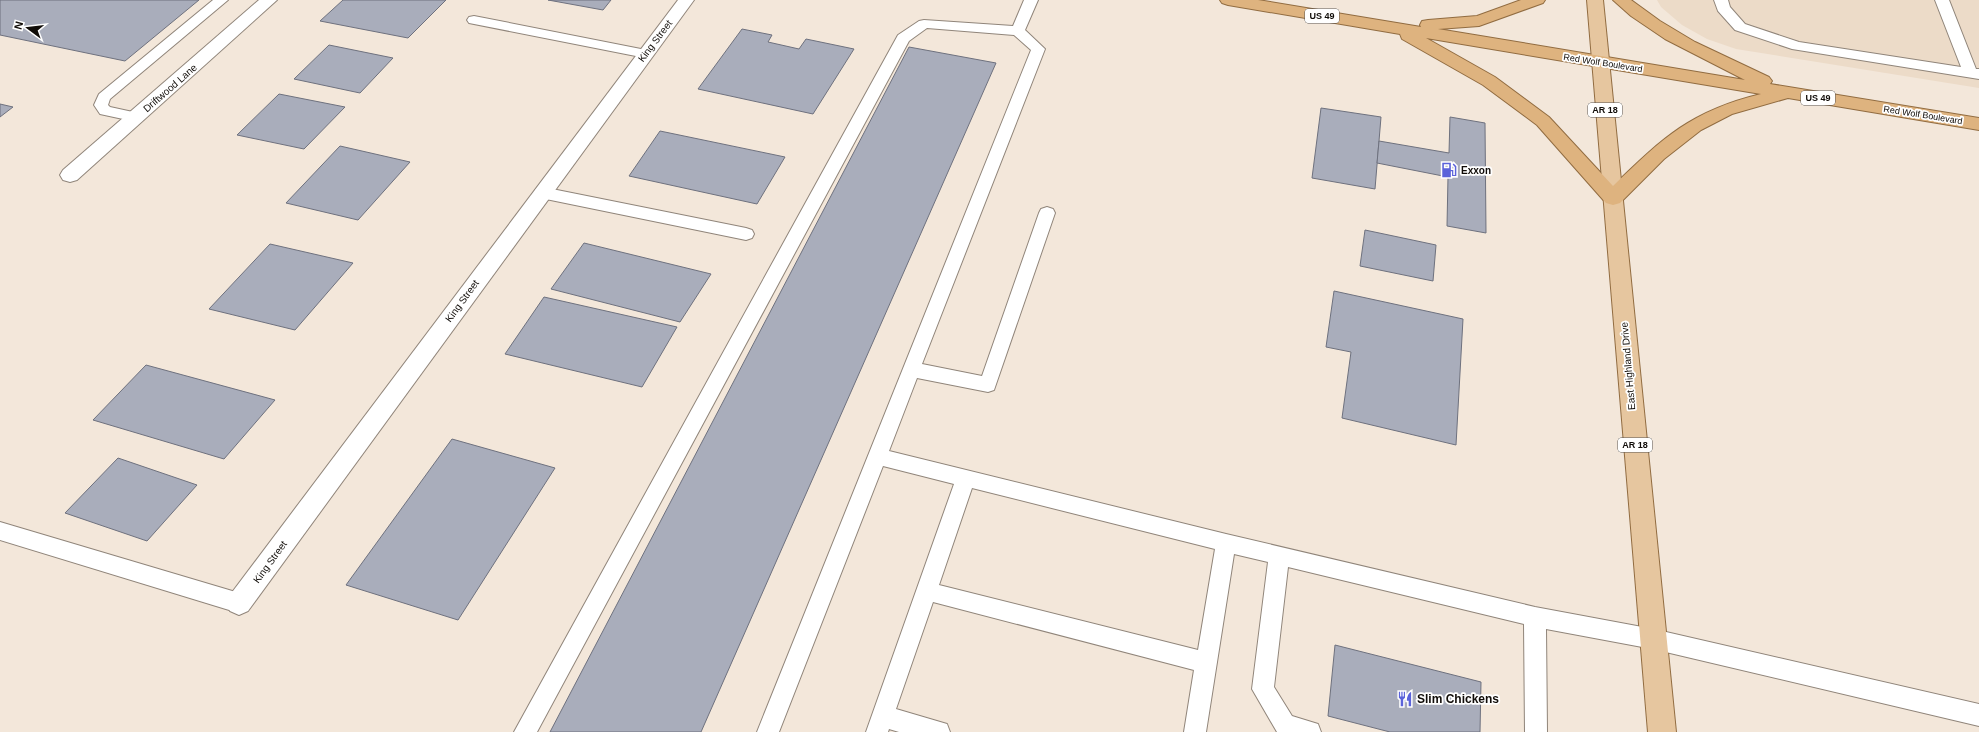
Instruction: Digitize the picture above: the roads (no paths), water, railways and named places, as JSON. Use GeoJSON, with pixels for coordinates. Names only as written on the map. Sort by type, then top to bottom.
{"type":"FeatureCollection","features":[{"type":"Feature","properties":{"kind":"highway","name":"Red Wolf Boulevard"},"geometry":{"type":"LineString","coordinates":[[1228,0],[1601,63],[1979,124]]}},
{"type":"Feature","properties":{"kind":"highway"},"geometry":{"type":"LineString","coordinates":[[1395,28],[1479,21],[1537,0]]}},
{"type":"Feature","properties":{"kind":"highway"},"geometry":{"type":"LineString","coordinates":[[1621,0],[1660,30],[1701,53],[1790,93]]}},
{"type":"Feature","properties":{"kind":"highway"},"geometry":{"type":"LineString","coordinates":[[1395,28],[1489,81],[1543,121],[1613,198],[1672,141],[1708,118],[1734,107],[1790,93]]}},
{"type":"Feature","properties":{"kind":"main road","name":"East Highland Drive"},"geometry":{"type":"LineString","coordinates":[[1595,0],[1662,732]]}},
{"type":"Feature","properties":{"kind":"street","name":"Driftwood Lane"},"geometry":{"type":"LineString","coordinates":[[70,175],[269,0]]}},
{"type":"Feature","properties":{"kind":"street","name":"King Street"},"geometry":{"type":"LineString","coordinates":[[239,604],[686,0]]}},
{"type":"Feature","properties":{"kind":"lane"},"geometry":{"type":"LineString","coordinates":[[137,117],[105,111],[101,105],[104,97],[221,0]]}},
{"type":"Feature","properties":{"kind":"lane"},"geometry":{"type":"LineString","coordinates":[[1018,31],[1031,0]]}},
{"type":"Feature","properties":{"kind":"lane"},"geometry":{"type":"LineString","coordinates":[[1721,0],[1722,8],[1740,27],[1797,46],[1974,73]]}},
{"type":"Feature","properties":{"kind":"lane"},"geometry":{"type":"LineString","coordinates":[[1942,0],[1974,73]]}},
{"type":"Feature","properties":{"kind":"lane"},"geometry":{"type":"LineString","coordinates":[[474,20],[646,54]]}},
{"type":"Feature","properties":{"kind":"lane"},"geometry":{"type":"LineString","coordinates":[[525,732],[903,38],[924,24],[1018,31],[1038,49],[768,732]]}},
{"type":"Feature","properties":{"kind":"lane"},"geometry":{"type":"LineString","coordinates":[[542,193],[746,234]]}},
{"type":"Feature","properties":{"kind":"lane"},"geometry":{"type":"LineString","coordinates":[[911,369],[988,385],[1047,212]]}},
{"type":"Feature","properties":{"kind":"lane"},"geometry":{"type":"LineString","coordinates":[[876,456],[966,477],[1226,543],[1535,617],[1653,639],[1979,715]]}},
{"type":"Feature","properties":{"kind":"lane"},"geometry":{"type":"LineString","coordinates":[[939,732],[880,724],[966,477]]}},
{"type":"Feature","properties":{"kind":"lane"},"geometry":{"type":"LineString","coordinates":[[0,531],[239,604]]}},
{"type":"Feature","properties":{"kind":"lane"},"geometry":{"type":"LineString","coordinates":[[1194,732],[1226,543]]}},
{"type":"Feature","properties":{"kind":"lane"},"geometry":{"type":"LineString","coordinates":[[1279,555],[1263,689],[1285,726],[1310,732]]}},
{"type":"Feature","properties":{"kind":"lane"},"geometry":{"type":"LineString","coordinates":[[926,591],[1206,663]]}},
{"type":"Feature","properties":{"kind":"lane"},"geometry":{"type":"LineString","coordinates":[[1535,617],[1536,732]]}},
{"type":"Feature","properties":{"kind":"place","name":"Exxon"},"geometry":{"type":"Point","coordinates":[1449,170]}},
{"type":"Feature","properties":{"kind":"place","name":"Slim Chickens"},"geometry":{"type":"Point","coordinates":[1405,699]}}]}
